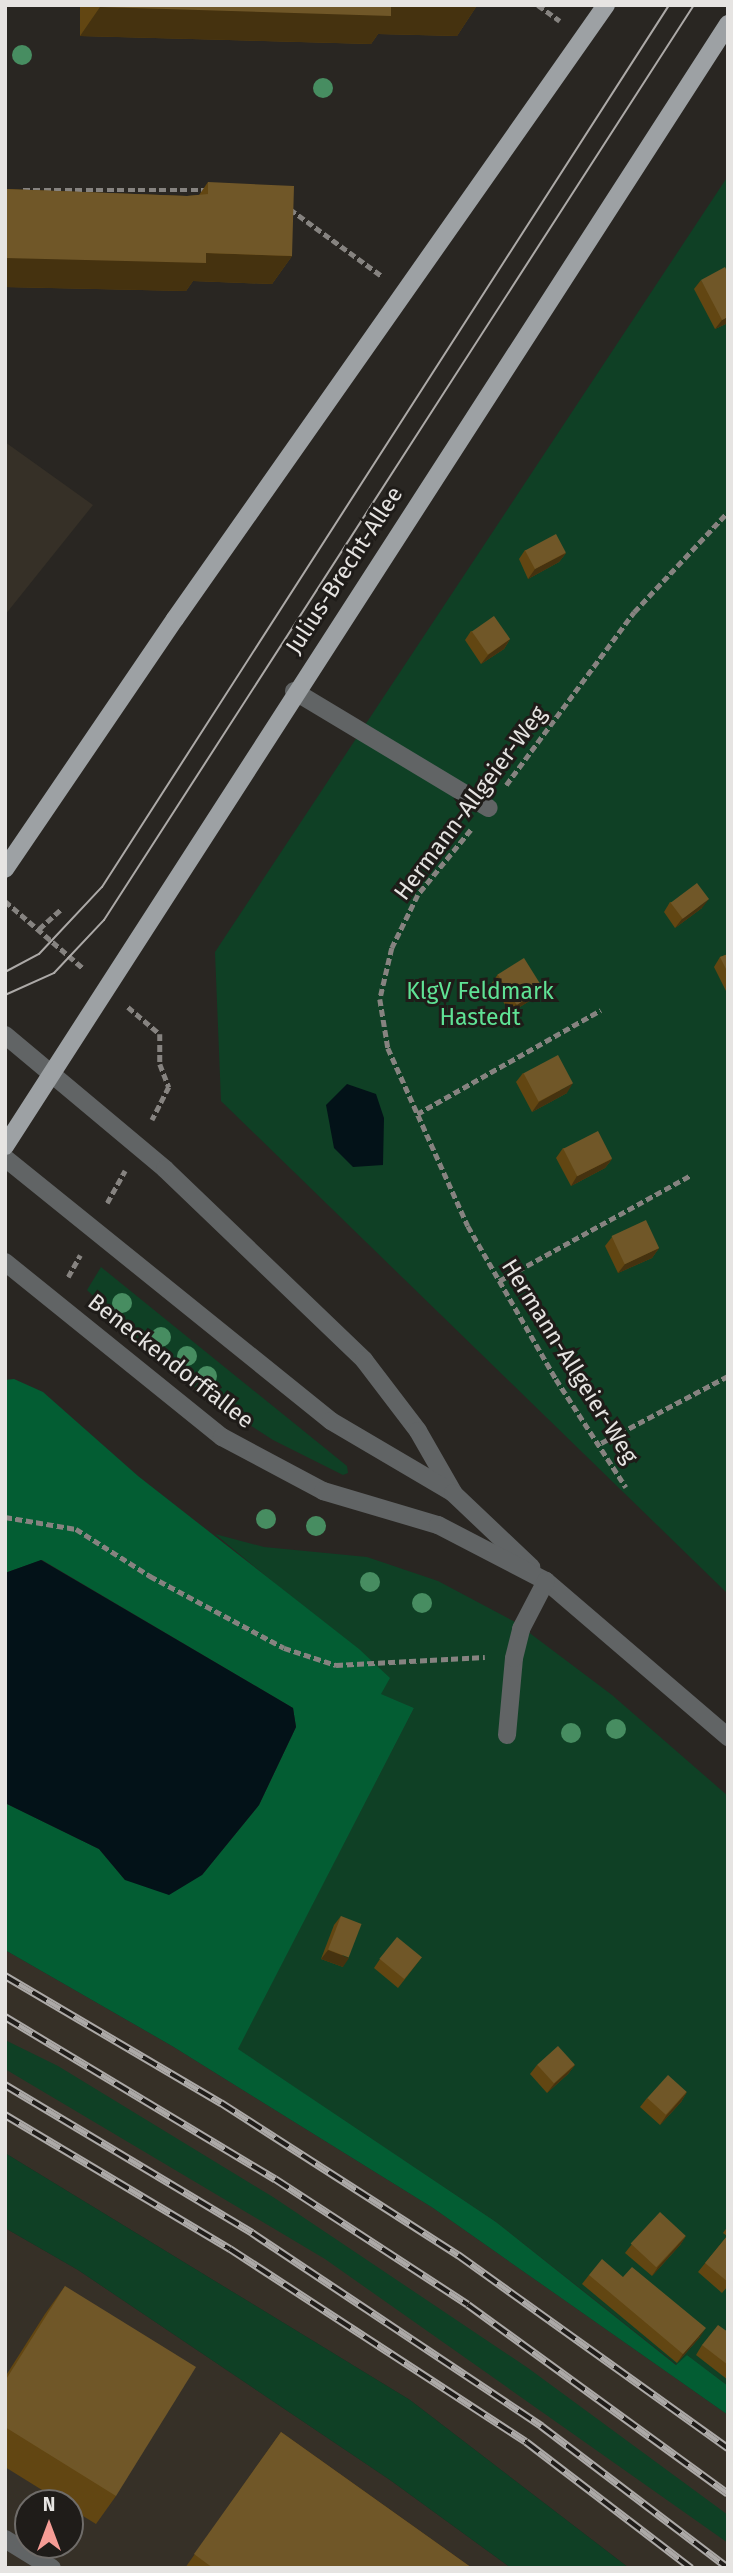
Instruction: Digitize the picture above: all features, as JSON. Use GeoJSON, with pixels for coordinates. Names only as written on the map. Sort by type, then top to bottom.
{"type":"FeatureCollection","features":[{"type":"Feature","properties":{"kind":"main road"},"geometry":{"type":"LineString","coordinates":[[5,869],[175,619],[606,5]]}},
{"type":"Feature","properties":{"kind":"main road","name":"Julius-Brecht-Allee"},"geometry":{"type":"LineString","coordinates":[[5,1146],[294,691],[728,24]]}},
{"type":"Feature","properties":{"kind":"street"},"geometry":{"type":"LineString","coordinates":[[294,691],[489,808]]}},
{"type":"Feature","properties":{"kind":"street","name":"Beneckendorffallee"},"geometry":{"type":"LineString","coordinates":[[5,1035],[138,1146],[364,1360],[418,1431],[453,1493]]}},
{"type":"Feature","properties":{"kind":"street","name":"Beneckendorffallee"},"geometry":{"type":"LineString","coordinates":[[5,1158],[331,1422],[453,1493],[546,1581],[728,1737]]}},
{"type":"Feature","properties":{"kind":"street","name":"Beneckendorffallee"},"geometry":{"type":"LineString","coordinates":[[5,1262],[222,1437],[323,1491],[438,1525],[546,1581]]}},
{"type":"Feature","properties":{"kind":"street"},"geometry":{"type":"LineString","coordinates":[[507,1735],[514,1658],[521,1629],[546,1581]]}},
{"type":"Feature","properties":{"kind":"street"},"geometry":{"type":"LineString","coordinates":[[5,2539],[52,2568]]}},
{"type":"Feature","properties":{"kind":"path"},"geometry":{"type":"LineString","coordinates":[[19,190],[210,190]]}},
{"type":"Feature","properties":{"kind":"path"},"geometry":{"type":"LineString","coordinates":[[285,206],[405,293]]}},
{"type":"Feature","properties":{"kind":"path"},"geometry":{"type":"LineString","coordinates":[[726,514],[728,522]]}},
{"type":"Feature","properties":{"kind":"path","name":"Hermann-Allgeier-Weg"},"geometry":{"type":"LineString","coordinates":[[626,1487],[601,1443],[556,1379],[468,1226],[388,1048],[380,999],[393,948],[418,895],[489,808],[634,612],[726,514]]}},
{"type":"Feature","properties":{"kind":"path"},"geometry":{"type":"LineString","coordinates":[[5,901],[160,1034],[160,1064],[169,1087],[138,1146]]}},
{"type":"Feature","properties":{"kind":"path"},"geometry":{"type":"LineString","coordinates":[[39,929],[61,909]]}},
{"type":"Feature","properties":{"kind":"path"},"geometry":{"type":"LineString","coordinates":[[417,1114],[601,1010]]}},
{"type":"Feature","properties":{"kind":"path"},"geometry":{"type":"LineString","coordinates":[[499,1281],[691,1175]]}},
{"type":"Feature","properties":{"kind":"path"},"geometry":{"type":"LineString","coordinates":[[601,1443],[728,1376]]}},
{"type":"Feature","properties":{"kind":"path"},"geometry":{"type":"LineString","coordinates":[[5,1517],[76,1529],[150,1576],[284,1648],[336,1665],[452,1657],[514,1658]]}},
{"type":"Feature","properties":{"kind":"shaded area"},"geometry":{"type":"Polygon","coordinates":[[[5,442],[93,505],[5,615],[5,442]]]}},
{"type":"Feature","properties":{"kind":"shaded area"},"geometry":{"type":"Polygon","coordinates":[[[347,1084],[376,1094],[384,1118],[383,1165],[353,1167],[334,1148],[326,1105],[347,1084]]]}},
{"type":"Feature","properties":{"kind":"shaded area"},"geometry":{"type":"Polygon","coordinates":[[[41,1560],[293,1708],[296,1727],[259,1805],[202,1875],[169,1895],[125,1880],[99,1849],[5,1803],[5,1573],[41,1560]]]}},
{"type":"Feature","properties":{"kind":"shaded area"},"geometry":{"type":"Polygon","coordinates":[[[5,1950],[172,2046],[433,2208],[728,2415],[728,2568],[629,2568],[410,2400],[5,2153],[5,1950]]]}},
{"type":"Feature","properties":{"kind":"shaded area"},"geometry":{"type":"Polygon","coordinates":[[[5,2228],[78,2270],[390,2480],[511,2568],[5,2568],[5,2228]]]}},
{"type":"Feature","properties":{"kind":"green space","name":"KlgV Feldmark Hastedt"},"geometry":{"type":"Polygon","coordinates":[[[728,176],[728,1594],[221,1101],[215,952],[728,176]]]}},
{"type":"Feature","properties":{"kind":"green space"},"geometry":{"type":"Polygon","coordinates":[[[101,1267],[347,1466],[348,1473],[343,1475],[273,1440],[208,1398],[141,1343],[87,1290],[101,1267]]]}},
{"type":"Feature","properties":{"kind":"green space"},"geometry":{"type":"Polygon","coordinates":[[[14,1379],[43,1392],[138,1476],[359,1649],[390,1678],[381,1694],[414,1708],[238,2049],[496,2222],[676,2365],[687,2355],[728,2386],[728,2415],[433,2208],[172,2046],[5,1950],[5,1803],[99,1849],[125,1880],[202,1875],[259,1805],[296,1727],[293,1708],[42,1560],[5,1573],[5,1380],[14,1379]]]}},
{"type":"Feature","properties":{"kind":"green space"},"geometry":{"type":"Polygon","coordinates":[[[215,1534],[264,1547],[367,1557],[438,1581],[515,1622],[612,1695],[728,1796],[728,2386],[687,2355],[677,2365],[496,2222],[237,2049],[414,1708],[380,1694],[389,1678],[215,1534]]]}},
{"type":"Feature","properties":{"kind":"green space"},"geometry":{"type":"Polygon","coordinates":[[[5,2040],[58,2066],[273,2197],[528,2368],[728,2515],[728,2543],[325,2259],[5,2069],[5,2040]]]}},
{"type":"Feature","properties":{"kind":"green space"},"geometry":{"type":"Polygon","coordinates":[[[5,2153],[410,2400],[629,2568],[511,2568],[390,2480],[78,2270],[5,2228],[5,2153]]]}},
{"type":"Feature","properties":{"kind":"building"},"geometry":{"type":"Polygon","coordinates":[[[391,5],[391,16],[100,7],[391,5]]]}},
{"type":"Feature","properties":{"kind":"building"},"geometry":{"type":"Polygon","coordinates":[[[391,5],[477,5],[476,7],[391,5]]]}},
{"type":"Feature","properties":{"kind":"building"},"geometry":{"type":"Polygon","coordinates":[[[208,182],[294,186],[292,256],[206,253],[206,263],[5,258],[5,189],[187,196],[208,194],[208,182]]]}},
{"type":"Feature","properties":{"kind":"building"},"geometry":{"type":"Polygon","coordinates":[[[725,267],[728,273],[728,317],[722,320],[701,280],[725,267]]]}},
{"type":"Feature","properties":{"kind":"building"},"geometry":{"type":"Polygon","coordinates":[[[556,534],[566,553],[535,569],[525,550],[556,534]]]}},
{"type":"Feature","properties":{"kind":"building"},"geometry":{"type":"Polygon","coordinates":[[[494,616],[510,639],[488,654],[472,631],[494,616]]]}},
{"type":"Feature","properties":{"kind":"building"},"geometry":{"type":"Polygon","coordinates":[[[697,883],[709,899],[683,919],[671,903],[697,883]]]}},
{"type":"Feature","properties":{"kind":"building"},"geometry":{"type":"Polygon","coordinates":[[[728,954],[728,973],[720,957],[728,954]]]}},
{"type":"Feature","properties":{"kind":"building"},"geometry":{"type":"Polygon","coordinates":[[[524,958],[543,989],[517,1005],[498,974],[524,958]]]}},
{"type":"Feature","properties":{"kind":"building"},"geometry":{"type":"Polygon","coordinates":[[[558,1055],[573,1083],[539,1102],[524,1073],[558,1055]]]}},
{"type":"Feature","properties":{"kind":"building"},"geometry":{"type":"Polygon","coordinates":[[[598,1131],[612,1159],[577,1176],[563,1149],[598,1131]]]}},
{"type":"Feature","properties":{"kind":"building"},"geometry":{"type":"Polygon","coordinates":[[[646,1220],[659,1248],[625,1264],[612,1236],[646,1220]]]}},
{"type":"Feature","properties":{"kind":"building"},"geometry":{"type":"Polygon","coordinates":[[[341,1916],[362,1924],[349,1957],[328,1950],[341,1916]]]}},
{"type":"Feature","properties":{"kind":"building"},"geometry":{"type":"Polygon","coordinates":[[[397,1937],[422,1957],[404,1979],[379,1959],[397,1937]]]}},
{"type":"Feature","properties":{"kind":"building"},"geometry":{"type":"Polygon","coordinates":[[[558,2046],[575,2065],[554,2083],[537,2065],[558,2046]]]}},
{"type":"Feature","properties":{"kind":"building"},"geometry":{"type":"Polygon","coordinates":[[[668,2075],[687,2092],[666,2115],[647,2098],[668,2075]]]}},
{"type":"Feature","properties":{"kind":"building"},"geometry":{"type":"Polygon","coordinates":[[[660,2212],[686,2236],[656,2267],[631,2243],[660,2212]]]}},
{"type":"Feature","properties":{"kind":"building"},"geometry":{"type":"Polygon","coordinates":[[[728,2235],[728,2282],[705,2263],[728,2235]]]}},
{"type":"Feature","properties":{"kind":"building"},"geometry":{"type":"Polygon","coordinates":[[[602,2259],[623,2277],[632,2267],[706,2328],[683,2354],[589,2275],[602,2259]]]}},
{"type":"Feature","properties":{"kind":"building"},"geometry":{"type":"Polygon","coordinates":[[[65,2286],[196,2367],[116,2496],[5,2427],[5,2381],[65,2286]]]}},
{"type":"Feature","properties":{"kind":"building"},"geometry":{"type":"Polygon","coordinates":[[[718,2325],[728,2332],[728,2365],[702,2345],[718,2325]]]}},
{"type":"Feature","properties":{"kind":"building"},"geometry":{"type":"Polygon","coordinates":[[[281,2432],[472,2568],[213,2568],[194,2554],[281,2432]]]}},
{"type":"Feature","properties":{"kind":"tram line"},"geometry":{"type":"LineString","coordinates":[[5,972],[39,954],[102,887],[669,5]]}},
{"type":"Feature","properties":{"kind":"tram line"},"geometry":{"type":"LineString","coordinates":[[5,995],[54,973],[104,920],[694,5]]}},
{"type":"Feature","properties":{"kind":"railway"},"geometry":{"type":"LineString","coordinates":[[5,1976],[221,2103],[458,2255],[728,2448]]}},
{"type":"Feature","properties":{"kind":"railway"},"geometry":{"type":"LineString","coordinates":[[5,2017],[275,2179],[468,2305],[728,2494]]}},
{"type":"Feature","properties":{"kind":"railway"},"geometry":{"type":"LineString","coordinates":[[5,2085],[252,2233],[541,2426],[728,2568]]}},
{"type":"Feature","properties":{"kind":"railway"},"geometry":{"type":"LineString","coordinates":[[5,2115],[230,2249],[526,2442],[691,2568]]}}]}
